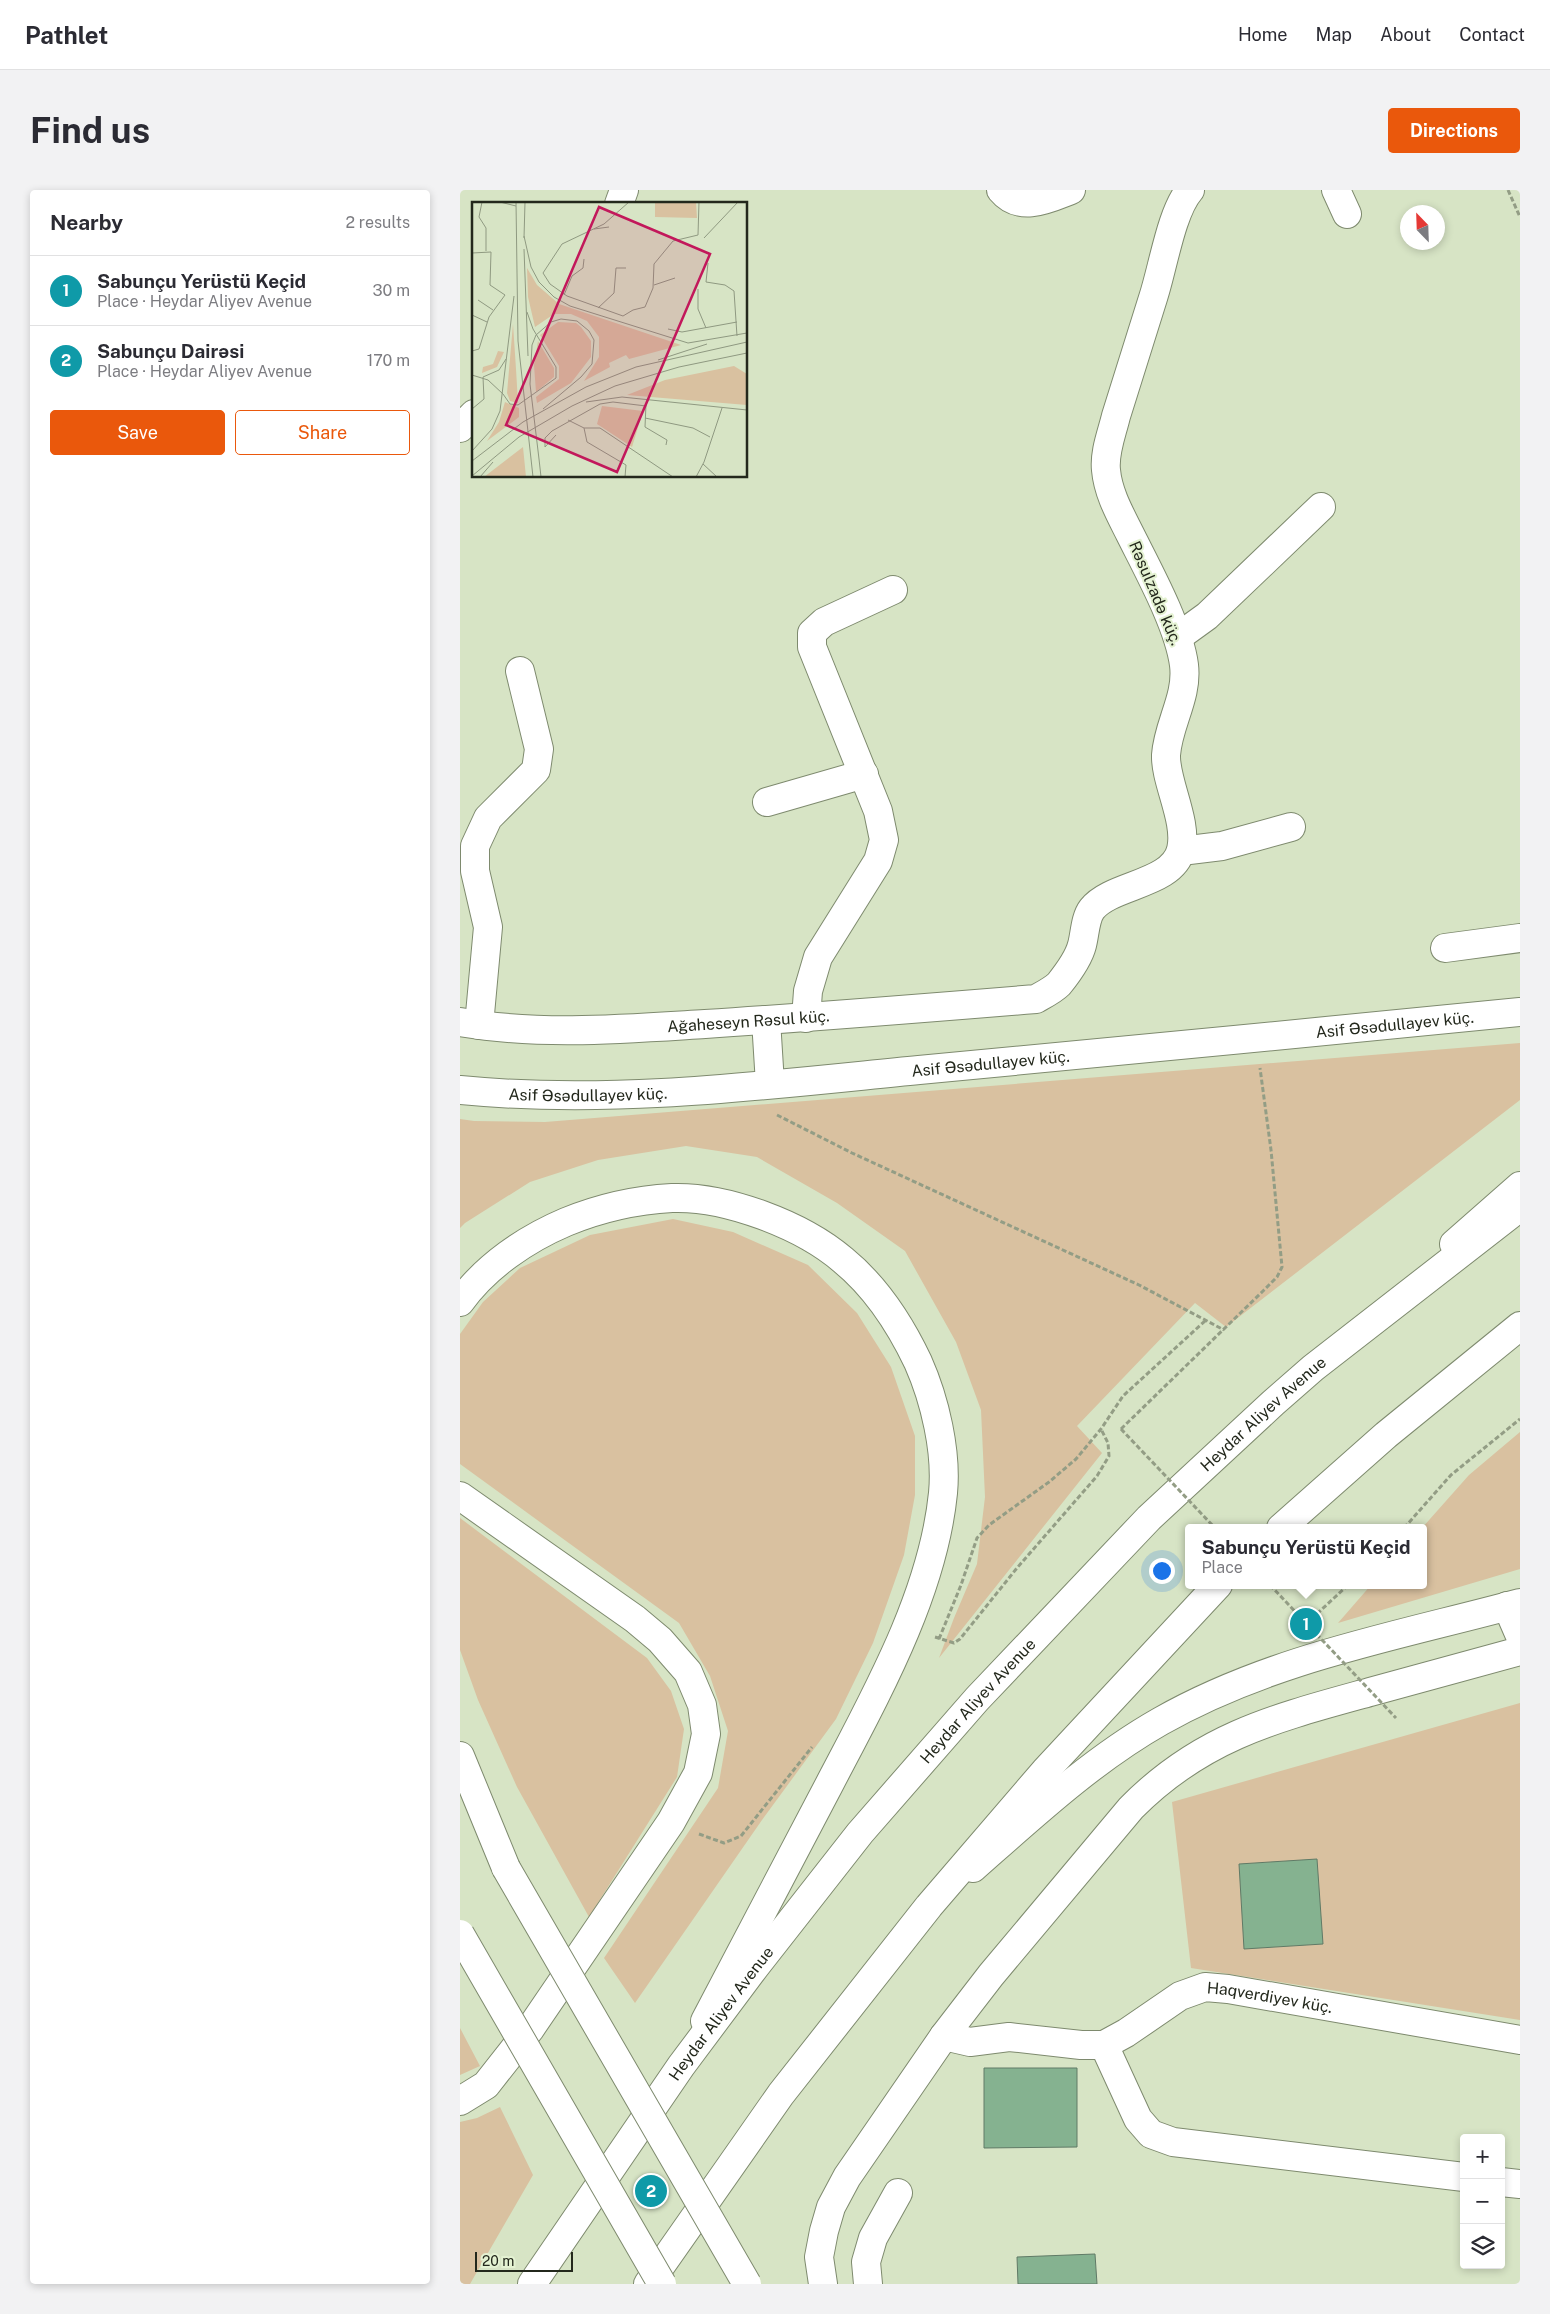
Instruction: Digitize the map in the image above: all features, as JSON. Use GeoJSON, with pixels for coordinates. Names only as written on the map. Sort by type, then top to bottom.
{"type":"FeatureCollection","features":[{"type":"Feature","properties":{"kind":"main road"},"geometry":{"type":"LineString","coordinates":[[620,202],[624,190]]}},
{"type":"Feature","properties":{"kind":"main road"},"geometry":{"type":"LineString","coordinates":[[1001,190],[1007,197],[1031,204],[1071,190]]}},
{"type":"Feature","properties":{"kind":"main road","name":"Rəsulzadə küç."},"geometry":{"type":"LineString","coordinates":[[1181,851],[1182,831],[1166,756],[1171,730],[1182,696],[1184,667],[1178,637],[1142,557],[1112,497],[1106,470],[1108,447],[1161,275],[1178,210],[1190,190]]}},
{"type":"Feature","properties":{"kind":"main road"},"geometry":{"type":"LineString","coordinates":[[1336,190],[1348,214]]}},
{"type":"Feature","properties":{"kind":"main road"},"geometry":{"type":"LineString","coordinates":[[460,428],[472,416]]}},
{"type":"Feature","properties":{"kind":"main road"},"geometry":{"type":"LineString","coordinates":[[1178,637],[1207,616],[1321,507]]}},
{"type":"Feature","properties":{"kind":"main road"},"geometry":{"type":"LineString","coordinates":[[806,1018],[808,990],[818,957],[878,861],[884,840],[878,811],[812,647],[812,633],[824,622],[893,590]]}},
{"type":"Feature","properties":{"kind":"main road"},"geometry":{"type":"LineString","coordinates":[[469,1023],[488,927],[475,871],[475,846],[488,818],[536,770],[540,749],[520,671]]}},
{"type":"Feature","properties":{"kind":"main road"},"geometry":{"type":"LineString","coordinates":[[767,802],[864,774]]}},
{"type":"Feature","properties":{"kind":"main road"},"geometry":{"type":"LineString","coordinates":[[1181,851],[1222,846],[1291,827]]}},
{"type":"Feature","properties":{"kind":"main road","name":"Ağaheseyn Rəsul küç."},"geometry":{"type":"LineString","coordinates":[[469,1023],[507,1028],[572,1030],[806,1018],[1036,999],[1058,985],[1081,948],[1091,910],[1106,898],[1138,885],[1170,867],[1181,851]]}},
{"type":"Feature","properties":{"kind":"main road"},"geometry":{"type":"LineString","coordinates":[[1445,948],[1520,938]]}},
{"type":"Feature","properties":{"kind":"main road","name":"Asif Əsədullayev küç."},"geometry":{"type":"LineString","coordinates":[[460,1090],[565,1096],[638,1094],[770,1084],[1520,1012]]}},
{"type":"Feature","properties":{"kind":"main road"},"geometry":{"type":"LineString","coordinates":[[766,1020],[770,1084]]}},
{"type":"Feature","properties":{"kind":"main road"},"geometry":{"type":"LineString","coordinates":[[1313,1368],[1520,1186]]}},
{"type":"Feature","properties":{"kind":"main road"},"geometry":{"type":"LineString","coordinates":[[460,1302],[505,1257],[539,1233],[582,1216],[624,1204],[674,1198],[720,1204],[774,1219],[808,1235],[843,1260],[876,1293],[906,1337],[927,1383],[940,1432],[943,1491],[932,1557],[901,1640],[873,1701],[681,2066]]}},
{"type":"Feature","properties":{"kind":"main road","name":"Heydar Aliyev Avenue"},"geometry":{"type":"LineString","coordinates":[[532,2284],[681,2066],[860,1833],[977,1699],[1149,1518],[1313,1368],[1520,1207]]}},
{"type":"Feature","properties":{"kind":"main road"},"geometry":{"type":"LineString","coordinates":[[1286,1524],[1394,1428],[1520,1326]]}},
{"type":"Feature","properties":{"kind":"main road"},"geometry":{"type":"LineString","coordinates":[[460,1496],[635,1620],[660,1640],[688,1672],[702,1705],[706,1734],[698,1773],[671,1822],[530,2029],[486,2085],[460,2101]]}},
{"type":"Feature","properties":{"kind":"main road"},"geometry":{"type":"LineString","coordinates":[[648,2284],[781,2094],[929,1906],[1044,1772],[1214,1589]]}},
{"type":"Feature","properties":{"kind":"main road"},"geometry":{"type":"LineString","coordinates":[[929,1906],[1068,1786],[1117,1749],[1161,1721],[1222,1692],[1302,1661],[1376,1638],[1514,1604],[1520,1636]]}},
{"type":"Feature","properties":{"kind":"main road"},"geometry":{"type":"LineString","coordinates":[[823,2284],[820,2257],[831,2207],[847,2177],[944,2036],[991,1975],[1151,1788],[1202,1751],[1248,1728],[1304,1710],[1520,1651]]}},
{"type":"Feature","properties":{"kind":"main road"},"geometry":{"type":"LineString","coordinates":[[460,1756],[506,1868]]}},
{"type":"Feature","properties":{"kind":"main road"},"geometry":{"type":"LineString","coordinates":[[460,1779],[506,1868],[747,2284]]}},
{"type":"Feature","properties":{"kind":"main road"},"geometry":{"type":"LineString","coordinates":[[460,1934],[662,2284]]}},
{"type":"Feature","properties":{"kind":"main road","name":"Haqverdiyev küç."},"geometry":{"type":"LineString","coordinates":[[944,2036],[970,2042],[1008,2037],[1081,2045],[1104,2045],[1126,2033],[1180,1996],[1205,1987],[1228,1989],[1520,2040]]}},
{"type":"Feature","properties":{"kind":"main road"},"geometry":{"type":"LineString","coordinates":[[1104,2045],[1138,2119],[1151,2134],[1174,2142],[1460,2177]]}},
{"type":"Feature","properties":{"kind":"main road"},"geometry":{"type":"LineString","coordinates":[[1505,2182],[1520,2184]]}},
{"type":"Feature","properties":{"kind":"main road"},"geometry":{"type":"LineString","coordinates":[[868,2284],[866,2262],[873,2238],[898,2193]]}},
{"type":"Feature","properties":{"kind":"path"},"geometry":{"type":"LineString","coordinates":[[1508,190],[1520,217]]}},
{"type":"Feature","properties":{"kind":"path"},"geometry":{"type":"LineString","coordinates":[[1211,1524],[1121,1429],[1277,1277],[1282,1267],[1258,1038]]}},
{"type":"Feature","properties":{"kind":"path"},"geometry":{"type":"LineString","coordinates":[[770,1084],[771,1100],[778,1117],[1139,1285],[1224,1330]]}},
{"type":"Feature","properties":{"kind":"path"},"geometry":{"type":"LineString","coordinates":[[939,1639],[961,1585],[977,1538],[989,1525],[1049,1482],[1076,1459],[1101,1428],[1123,1396],[1206,1320]]}},
{"type":"Feature","properties":{"kind":"path"},"geometry":{"type":"LineString","coordinates":[[1408,1524],[1451,1475],[1520,1419]]}},
{"type":"Feature","properties":{"kind":"path"},"geometry":{"type":"LineString","coordinates":[[1274,1589],[1396,1718]]}},
{"type":"Feature","properties":{"kind":"path"},"geometry":{"type":"LineString","coordinates":[[1306,1624],[1344,1589]]}},
{"type":"Feature","properties":{"kind":"shaded area"},"geometry":{"type":"Polygon","coordinates":[[[1520,1043],[1520,1100],[1226,1327],[1195,1303],[1077,1426],[1102,1453],[939,1658],[977,1564],[985,1497],[981,1410],[956,1342],[905,1251],[837,1203],[757,1157],[686,1146],[598,1160],[530,1182],[460,1228],[460,1119],[474,1121],[545,1122],[1520,1043]]]}},
{"type":"Feature","properties":{"kind":"shaded area"},"geometry":{"type":"Polygon","coordinates":[[[673,1219],[733,1232],[808,1265],[857,1313],[891,1367],[915,1436],[915,1495],[904,1555],[873,1643],[836,1719],[762,1820],[635,2003],[604,1958],[718,1788],[728,1731],[710,1676],[679,1623],[460,1464],[460,1334],[483,1302],[520,1268],[590,1235],[673,1219]]]}},
{"type":"Feature","properties":{"kind":"shaded area"},"geometry":{"type":"Polygon","coordinates":[[[1520,1432],[1520,1569],[1338,1623],[1368,1589],[1427,1589],[1426,1524],[1469,1475],[1520,1432]]]}},
{"type":"Feature","properties":{"kind":"shaded area"},"geometry":{"type":"Polygon","coordinates":[[[460,1518],[647,1658],[671,1691],[684,1729],[677,1777],[589,1917],[517,1787],[478,1700],[460,1650],[460,1518]]]}},
{"type":"Feature","properties":{"kind":"shaded area"},"geometry":{"type":"Polygon","coordinates":[[[1520,1703],[1520,2020],[1191,1968],[1172,1802],[1520,1703]]]}},
{"type":"Feature","properties":{"kind":"shaded area"},"geometry":{"type":"Polygon","coordinates":[[[460,2028],[480,2066],[460,2075],[460,2028]]]}},
{"type":"Feature","properties":{"kind":"shaded area"},"geometry":{"type":"Polygon","coordinates":[[[500,2107],[533,2175],[470,2284],[460,2284],[460,2122],[477,2118],[500,2107]]]}},
{"type":"Feature","properties":{"kind":"building"},"geometry":{"type":"Polygon","coordinates":[[[1317,1859],[1323,1944],[1244,1949],[1239,1864],[1317,1859]]]}},
{"type":"Feature","properties":{"kind":"building"},"geometry":{"type":"Polygon","coordinates":[[[984,2068],[1077,2068],[1077,2147],[984,2148],[984,2068]]]}},
{"type":"Feature","properties":{"kind":"building"},"geometry":{"type":"Polygon","coordinates":[[[1095,2254],[1097,2284],[1018,2284],[1017,2257],[1095,2254]]]}},
{"type":"Feature","properties":{"kind":"place","name":"Sabunçu Yerüstü Keçid"},"geometry":{"type":"Point","coordinates":[1306,1624]}},
{"type":"Feature","properties":{"kind":"place","name":"Sabunçu Dairəsi"},"geometry":{"type":"Point","coordinates":[651,2191]}}]}
